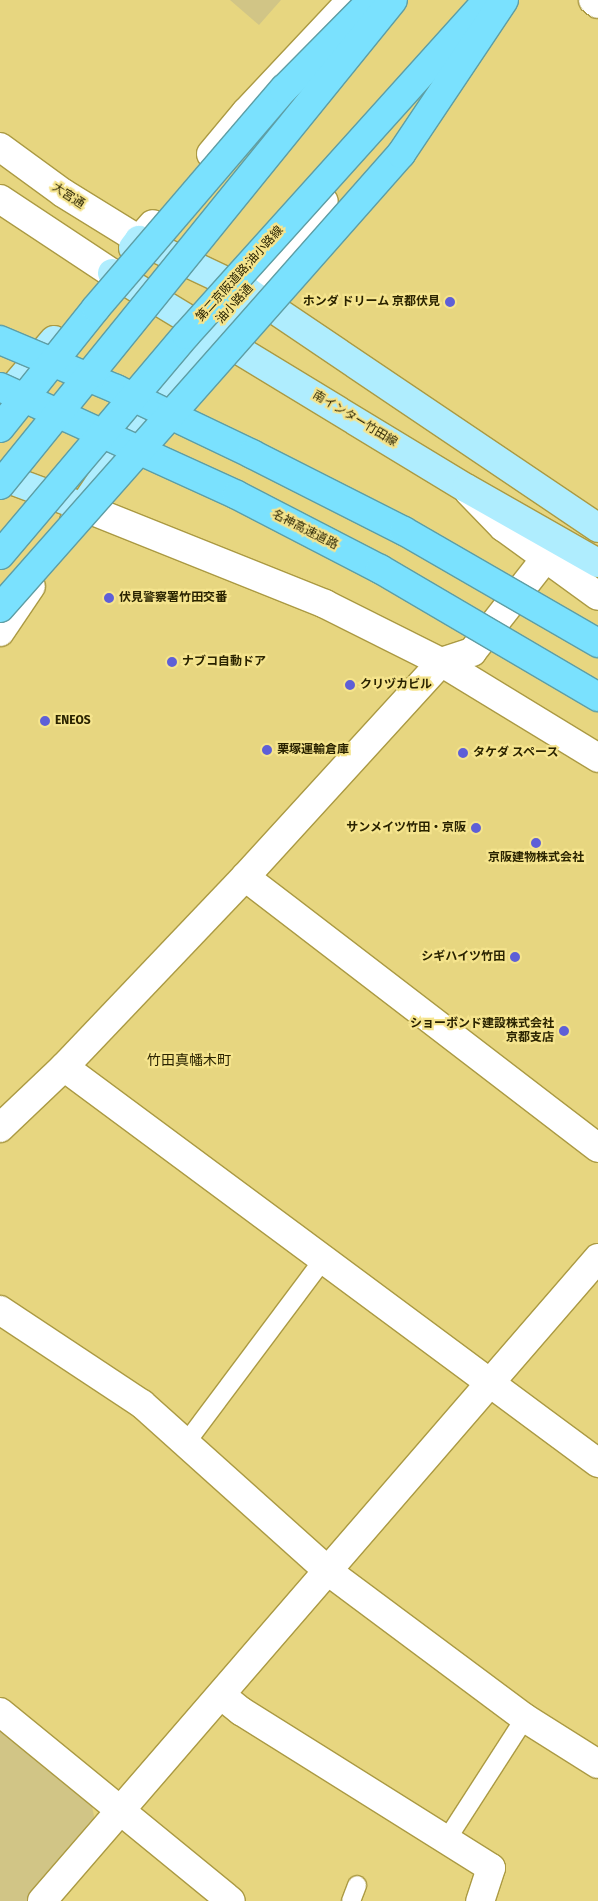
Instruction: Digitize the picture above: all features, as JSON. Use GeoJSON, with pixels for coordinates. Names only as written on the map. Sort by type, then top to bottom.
{"type":"FeatureCollection","features":[{"type":"Feature","properties":{"kind":"highway"},"geometry":{"type":"LineString","coordinates":[[0,428],[96,308],[284,89],[372,0]]}},
{"type":"Feature","properties":{"kind":"highway"},"geometry":{"type":"LineString","coordinates":[[0,485],[393,0]]}},
{"type":"Feature","properties":{"kind":"highway","name":"第二京阪道路;油小路線"},"geometry":{"type":"LineString","coordinates":[[0,554],[186,335],[488,0]]}},
{"type":"Feature","properties":{"kind":"highway"},"geometry":{"type":"LineString","coordinates":[[0,608],[401,154],[503,0]]}},
{"type":"Feature","properties":{"kind":"highway"},"geometry":{"type":"LineString","coordinates":[[0,340],[116,389],[252,454],[404,531],[598,643]]}},
{"type":"Feature","properties":{"kind":"highway","name":"名神高速道路"},"geometry":{"type":"LineString","coordinates":[[0,387],[236,495],[380,569],[598,696]]}},
{"type":"Feature","properties":{"kind":"main road"},"geometry":{"type":"LineString","coordinates":[[0,403],[140,240],[246,291],[592,521]]}},
{"type":"Feature","properties":{"kind":"main road","name":"南インター竹田線"},"geometry":{"type":"LineString","coordinates":[[112,273],[466,488],[598,564]]}},
{"type":"Feature","properties":{"kind":"main road","name":"油小路通"},"geometry":{"type":"LineString","coordinates":[[83,507],[172,375],[246,291]]}},
{"type":"Feature","properties":{"kind":"main road"},"geometry":{"type":"LineString","coordinates":[[0,476],[83,507]]}},
{"type":"Feature","properties":{"kind":"street"},"geometry":{"type":"LineString","coordinates":[[140,240],[246,112],[352,0]]}},
{"type":"Feature","properties":{"kind":"street","name":"油小路通"},"geometry":{"type":"LineString","coordinates":[[246,291],[432,76],[503,0]]}},
{"type":"Feature","properties":{"kind":"street"},"geometry":{"type":"LineString","coordinates":[[593,0],[598,4]]}},
{"type":"Feature","properties":{"kind":"street","name":"大宮通"},"geometry":{"type":"LineString","coordinates":[[0,147],[63,193],[140,240]]}},
{"type":"Feature","properties":{"kind":"street"},"geometry":{"type":"LineString","coordinates":[[0,199],[112,273]]}},
{"type":"Feature","properties":{"kind":"street"},"geometry":{"type":"LineString","coordinates":[[466,488],[503,527],[598,596]]}},
{"type":"Feature","properties":{"kind":"street"},"geometry":{"type":"LineString","coordinates":[[83,507],[325,604],[441,662],[598,758]]}},
{"type":"Feature","properties":{"kind":"street","name":"油小路通"},"geometry":{"type":"LineString","coordinates":[[0,632],[83,507]]}},
{"type":"Feature","properties":{"kind":"street"},"geometry":{"type":"LineString","coordinates":[[0,1128],[64,1067],[245,877],[441,662],[472,652],[545,559]]}},
{"type":"Feature","properties":{"kind":"street"},"geometry":{"type":"LineString","coordinates":[[245,877],[598,1148]]}},
{"type":"Feature","properties":{"kind":"street"},"geometry":{"type":"LineString","coordinates":[[64,1067],[598,1463]]}},
{"type":"Feature","properties":{"kind":"street"},"geometry":{"type":"LineString","coordinates":[[42,1901],[329,1572],[598,1258]]}},
{"type":"Feature","properties":{"kind":"street"},"geometry":{"type":"LineString","coordinates":[[0,1310],[142,1404],[329,1572],[525,1718],[598,1764]]}},
{"type":"Feature","properties":{"kind":"street"},"geometry":{"type":"LineString","coordinates":[[221,1695],[240,1711],[491,1868],[480,1901]]}},
{"type":"Feature","properties":{"kind":"street"},"geometry":{"type":"LineString","coordinates":[[0,1712],[231,1901]]}},
{"type":"Feature","properties":{"kind":"lane"},"geometry":{"type":"LineString","coordinates":[[186,1444],[323,1260]]}},
{"type":"Feature","properties":{"kind":"lane"},"geometry":{"type":"LineString","coordinates":[[447,1839],[525,1718]]}},
{"type":"Feature","properties":{"kind":"shaded area"},"geometry":{"type":"Polygon","coordinates":[[[230,0],[281,0],[259,25],[230,0]]]}},
{"type":"Feature","properties":{"kind":"shaded area"},"geometry":{"type":"Polygon","coordinates":[[[0,1727],[91,1800],[95,1822],[27,1901],[0,1901],[0,1727]]]}},
{"type":"Feature","properties":{"kind":"place","name":"ホンダ ドリーム 京都伏見"},"geometry":{"type":"Point","coordinates":[450,302]}},
{"type":"Feature","properties":{"kind":"place","name":"伏見警察署竹田交番"},"geometry":{"type":"Point","coordinates":[109,598]}},
{"type":"Feature","properties":{"kind":"place","name":"ナブコ自動ドア"},"geometry":{"type":"Point","coordinates":[172,662]}},
{"type":"Feature","properties":{"kind":"place","name":"クリヅカビル"},"geometry":{"type":"Point","coordinates":[350,685]}},
{"type":"Feature","properties":{"kind":"place","name":"ENEOS"},"geometry":{"type":"Point","coordinates":[45,721]}},
{"type":"Feature","properties":{"kind":"place","name":"栗塚運輸倉庫"},"geometry":{"type":"Point","coordinates":[267,750]}},
{"type":"Feature","properties":{"kind":"place","name":"タケダ スペース"},"geometry":{"type":"Point","coordinates":[463,753]}},
{"type":"Feature","properties":{"kind":"place","name":"サンメイツ竹田・京阪"},"geometry":{"type":"Point","coordinates":[476,828]}},
{"type":"Feature","properties":{"kind":"place","name":"京阪建物株式会社"},"geometry":{"type":"Point","coordinates":[536,843]}},
{"type":"Feature","properties":{"kind":"place","name":"シギハイツ竹田"},"geometry":{"type":"Point","coordinates":[515,957]}},
{"type":"Feature","properties":{"kind":"place","name":"ショーボンド建設株式会社 京都支店"},"geometry":{"type":"Point","coordinates":[564,1031]}},
{"type":"Feature","properties":{"kind":"district","name":"竹田真幡木町"},"geometry":{"type":"Point","coordinates":[189,1061]}}]}
